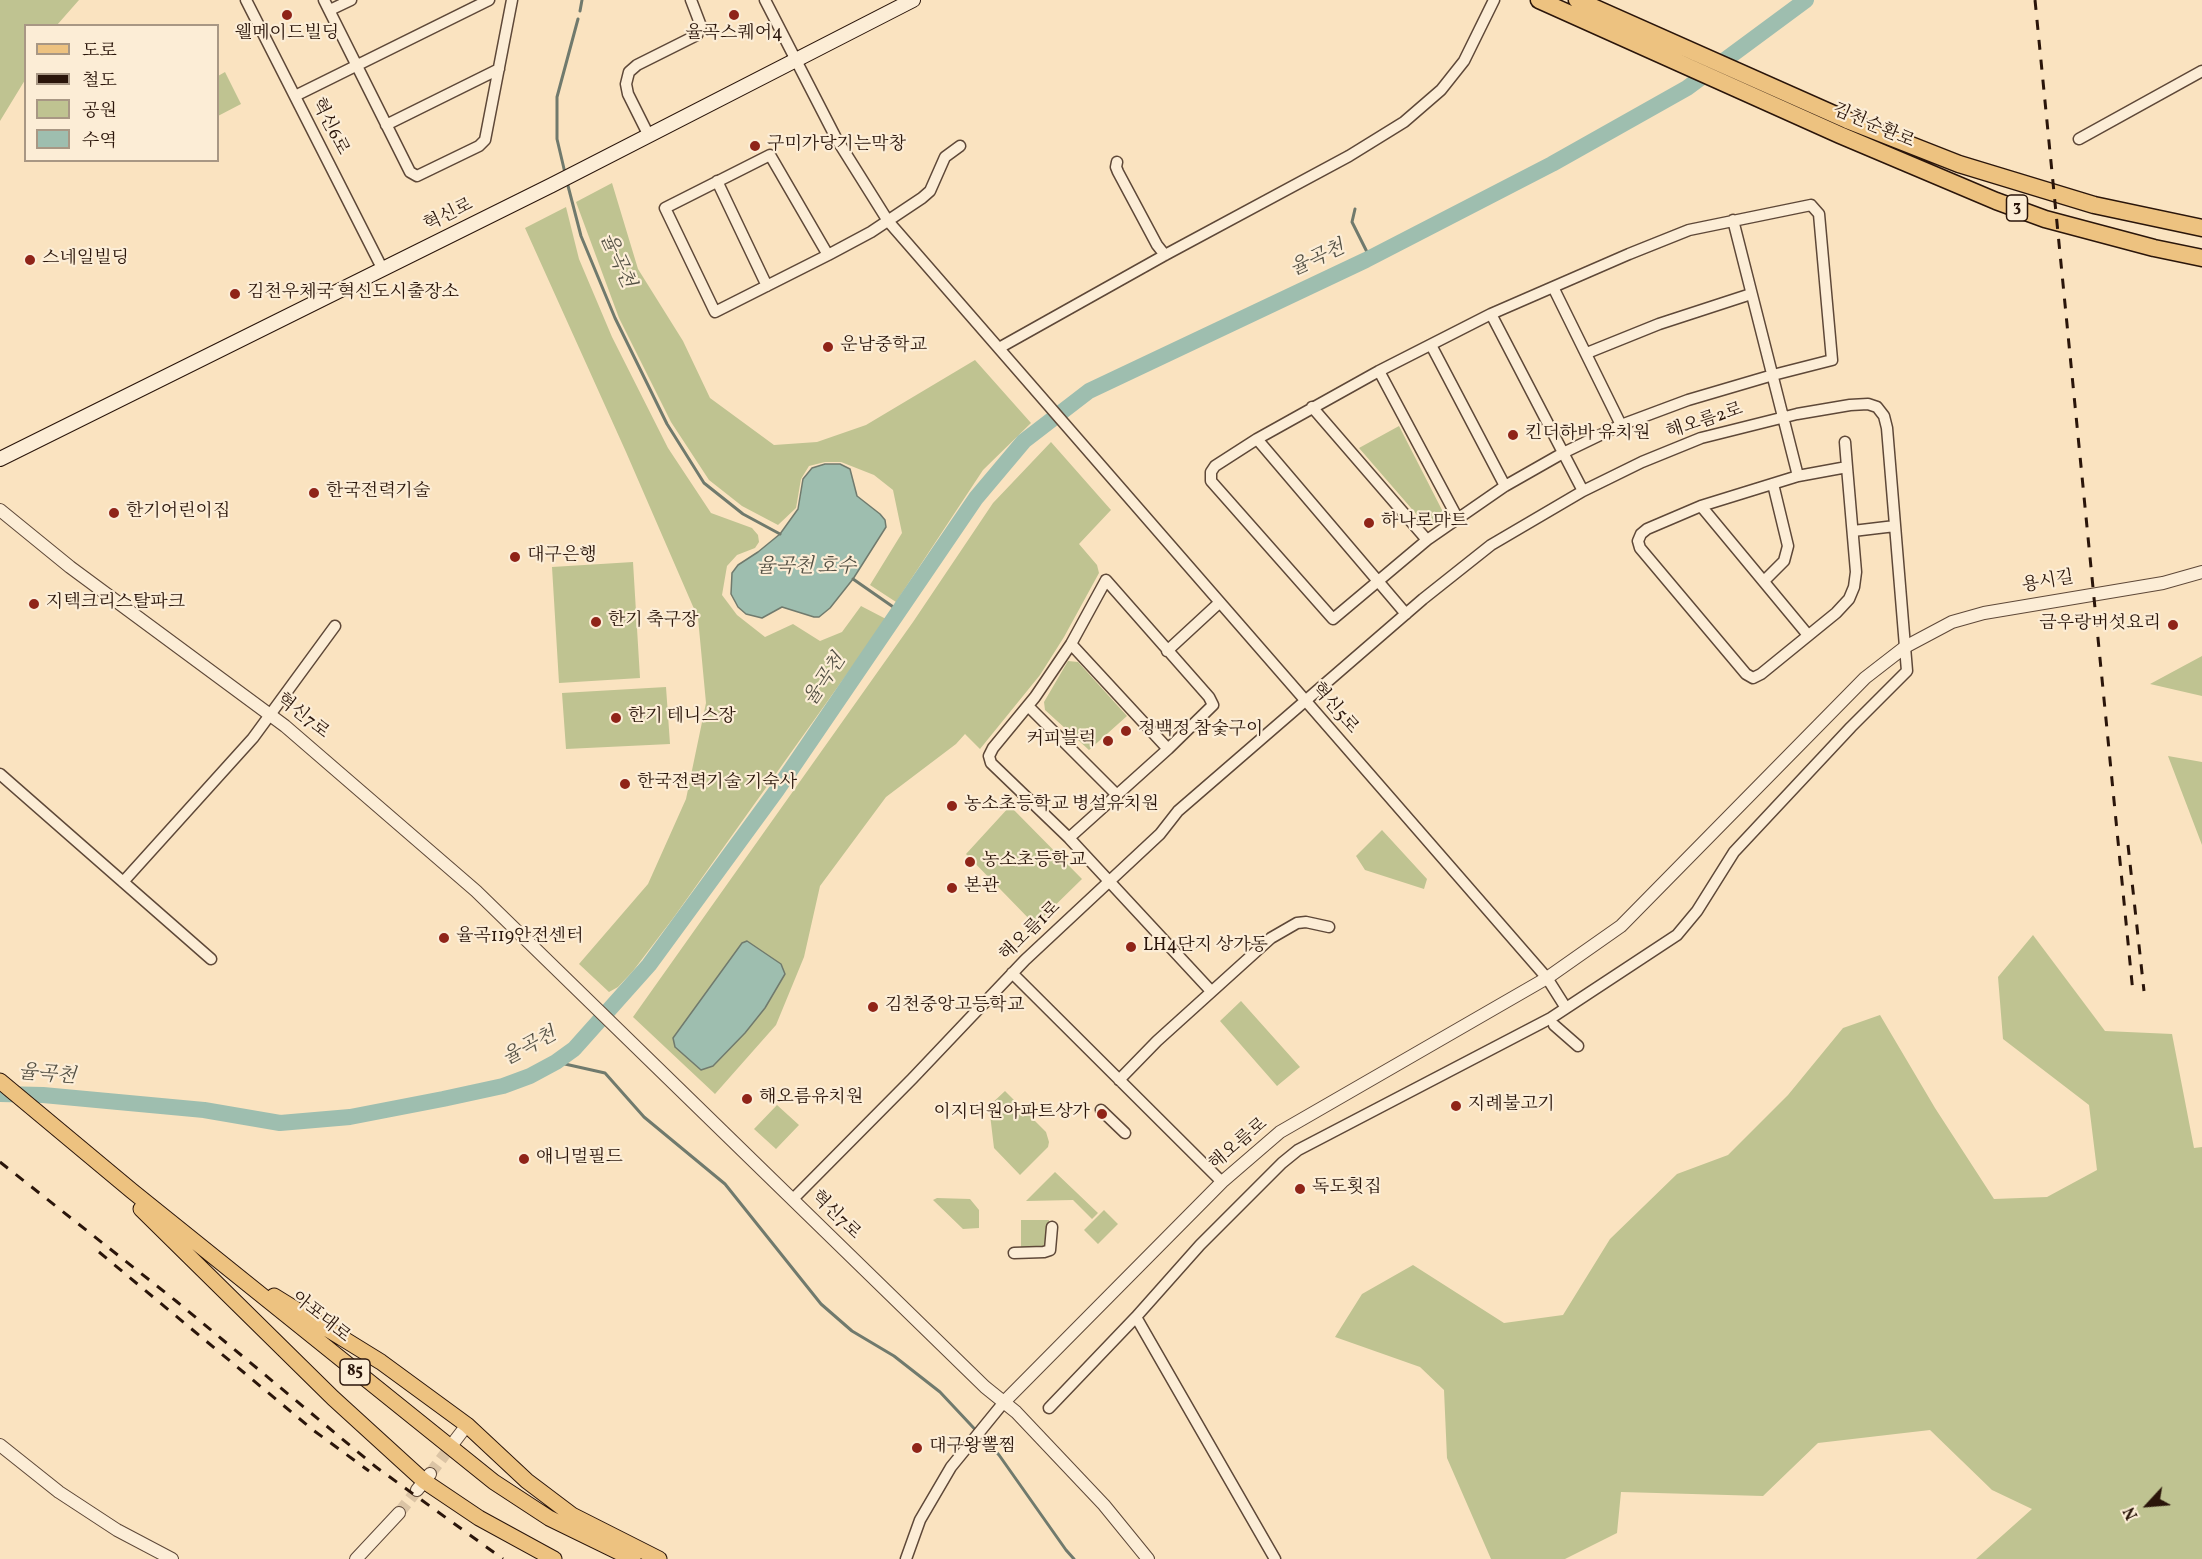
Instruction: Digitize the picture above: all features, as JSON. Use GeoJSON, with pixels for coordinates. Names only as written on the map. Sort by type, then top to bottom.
{"type":"FeatureCollection","features":[{"type":"Feature","properties":{"kind":"highway","name":"김천순환로"},"geometry":{"type":"LineString","coordinates":[[1539,0],[1844,127],[2094,205],[2202,228]]}},
{"type":"Feature","properties":{"kind":"highway","name":"김천순환로"},"geometry":{"type":"LineString","coordinates":[[1577,0],[1844,127],[2045,219],[2154,248],[2202,258]]}},
{"type":"Feature","properties":{"kind":"main road","name":"혁신로"},"geometry":{"type":"LineString","coordinates":[[0,459],[581,171],[913,0]]}},
{"type":"Feature","properties":{"kind":"main road","name":"아포대로"},"geometry":{"type":"LineString","coordinates":[[0,1081],[141,1209],[381,1406],[497,1497],[532,1519],[611,1559]]}},
{"type":"Feature","properties":{"kind":"main road","name":"아포대로"},"geometry":{"type":"LineString","coordinates":[[0,1094],[192,1240],[494,1482],[549,1518],[633,1559]]}},
{"type":"Feature","properties":{"kind":"main road"},"geometry":{"type":"LineString","coordinates":[[141,1209],[333,1398],[424,1482],[479,1518],[554,1559]]}},
{"type":"Feature","properties":{"kind":"main road"},"geometry":{"type":"LineString","coordinates":[[192,1240],[259,1286],[381,1362],[467,1425],[526,1481],[573,1515],[659,1559]]}},
{"type":"Feature","properties":{"kind":"street","name":"혁신6로"},"geometry":{"type":"LineString","coordinates":[[246,0],[382,268]]}},
{"type":"Feature","properties":{"kind":"street"},"geometry":{"type":"LineString","coordinates":[[351,0],[327,5],[410,172],[417,176],[484,143],[512,0]]}},
{"type":"Feature","properties":{"kind":"street"},"geometry":{"type":"LineString","coordinates":[[295,96],[489,0]]}},
{"type":"Feature","properties":{"kind":"street"},"geometry":{"type":"LineString","coordinates":[[649,136],[628,94],[626,84],[629,72],[637,65],[697,35],[701,26],[691,0]]}},
{"type":"Feature","properties":{"kind":"street","name":"혁신5로"},"geometry":{"type":"LineString","coordinates":[[765,0],[837,138],[888,221],[1547,978],[1566,1008]]}},
{"type":"Feature","properties":{"kind":"street"},"geometry":{"type":"LineString","coordinates":[[999,348],[1349,156],[1404,122],[1441,90],[1464,60],[1494,0]]}},
{"type":"Feature","properties":{"kind":"street"},"geometry":{"type":"LineString","coordinates":[[386,125],[499,69]]}},
{"type":"Feature","properties":{"kind":"street"},"geometry":{"type":"LineString","coordinates":[[2079,139],[2202,70]]}},
{"type":"Feature","properties":{"kind":"street"},"geometry":{"type":"LineString","coordinates":[[828,255],[770,155],[665,208],[716,312],[828,255],[888,221],[930,191],[945,157],[960,146]]}},
{"type":"Feature","properties":{"kind":"street"},"geometry":{"type":"LineString","coordinates":[[1117,162],[1118,172],[1157,245],[1165,255]]}},
{"type":"Feature","properties":{"kind":"street"},"geometry":{"type":"LineString","coordinates":[[717,181],[767,286]]}},
{"type":"Feature","properties":{"kind":"street"},"geometry":{"type":"LineString","coordinates":[[1811,205],[1819,214],[1832,360],[1688,400],[1621,425],[1563,453],[1505,486],[1428,540],[1333,619],[1211,481],[1211,472],[1215,466],[1257,439],[1379,371],[1491,314],[1689,230],[1734,220],[1811,205]]}},
{"type":"Feature","properties":{"kind":"street"},"geometry":{"type":"LineString","coordinates":[[1734,220],[1798,476]]}},
{"type":"Feature","properties":{"kind":"street"},"geometry":{"type":"LineString","coordinates":[[1553,286],[1621,425]]}},
{"type":"Feature","properties":{"kind":"street"},"geometry":{"type":"LineString","coordinates":[[1587,353],[1659,324],[1751,294]]}},
{"type":"Feature","properties":{"kind":"street"},"geometry":{"type":"LineString","coordinates":[[1491,314],[1583,491]]}},
{"type":"Feature","properties":{"kind":"street"},"geometry":{"type":"LineString","coordinates":[[1431,345],[1505,486]]}},
{"type":"Feature","properties":{"kind":"street"},"geometry":{"type":"LineString","coordinates":[[1379,371],[1458,519]]}},
{"type":"Feature","properties":{"kind":"street","name":"해오름2로"},"geometry":{"type":"LineString","coordinates":[[1049,1408],[1137,1317],[1200,1245],[1282,1163],[1298,1150],[1530,1029],[1677,935],[1697,911],[1734,852],[1907,671],[1887,428],[1884,416],[1877,407],[1868,404],[1783,417],[1701,438],[1642,462],[1583,491],[1491,545],[1461,567],[1306,702]]}},
{"type":"Feature","properties":{"kind":"street"},"geometry":{"type":"LineString","coordinates":[[1312,408],[1428,540]]}},
{"type":"Feature","properties":{"kind":"street"},"geometry":{"type":"LineString","coordinates":[[1257,439],[1406,614]]}},
{"type":"Feature","properties":{"kind":"street"},"geometry":{"type":"LineString","coordinates":[[1845,442],[1856,572],[1854,587],[1849,599],[1836,614],[1753,678],[1746,674],[1641,548],[1638,541],[1641,534],[1647,529],[1701,506],[1798,476],[1847,467]]}},
{"type":"Feature","properties":{"kind":"street"},"geometry":{"type":"LineString","coordinates":[[1764,581],[1784,561],[1788,546],[1773,484]]}},
{"type":"Feature","properties":{"kind":"street"},"geometry":{"type":"LineString","coordinates":[[1701,506],[1808,635]]}},
{"type":"Feature","properties":{"kind":"street","name":"혁신7로"},"geometry":{"type":"LineString","coordinates":[[0,510],[70,567],[271,714],[319,753],[476,891],[985,1387],[1004,1402],[1104,1504],[1148,1559]]}},
{"type":"Feature","properties":{"kind":"street"},"geometry":{"type":"LineString","coordinates":[[1853,531],[1895,526]]}},
{"type":"Feature","properties":{"kind":"street","name":"용시길"},"geometry":{"type":"LineString","coordinates":[[1547,978],[1621,926],[1865,678],[1905,647],[1952,622],[1984,612],[2163,583],[2202,572]]}},
{"type":"Feature","properties":{"kind":"street"},"geometry":{"type":"LineString","coordinates":[[1069,838],[1213,705],[1106,580],[1071,644],[1028,706],[989,756],[991,763],[1069,838],[1211,991]]}},
{"type":"Feature","properties":{"kind":"street"},"geometry":{"type":"LineString","coordinates":[[1167,651],[1219,603]]}},
{"type":"Feature","properties":{"kind":"street"},"geometry":{"type":"LineString","coordinates":[[123,882],[253,738],[335,626]]}},
{"type":"Feature","properties":{"kind":"street"},"geometry":{"type":"LineString","coordinates":[[1071,644],[1168,749]]}},
{"type":"Feature","properties":{"kind":"street","name":"해오름1로"},"geometry":{"type":"LineString","coordinates":[[793,1200],[1012,973],[1160,834],[1178,812],[1306,702]]}},
{"type":"Feature","properties":{"kind":"street"},"geometry":{"type":"LineString","coordinates":[[1028,706],[1117,795]]}},
{"type":"Feature","properties":{"kind":"street"},"geometry":{"type":"LineString","coordinates":[[0,774],[211,959]]}},
{"type":"Feature","properties":{"kind":"street"},"geometry":{"type":"LineString","coordinates":[[1119,1080],[1156,1041],[1271,938],[1288,927],[1306,922],[1329,927]]}},
{"type":"Feature","properties":{"kind":"street"},"geometry":{"type":"LineString","coordinates":[[1012,973],[1222,1182]]}},
{"type":"Feature","properties":{"kind":"street","name":"해오름로"},"geometry":{"type":"LineString","coordinates":[[1004,1402],[1222,1182],[1280,1132],[1547,978]]}},
{"type":"Feature","properties":{"kind":"street"},"geometry":{"type":"LineString","coordinates":[[1554,1025],[1578,1046]]}},
{"type":"Feature","properties":{"kind":"street"},"geometry":{"type":"LineString","coordinates":[[1101,1110],[1125,1133]]}},
{"type":"Feature","properties":{"kind":"street"},"geometry":{"type":"LineString","coordinates":[[1014,1253],[1050,1250],[1052,1227]]}},
{"type":"Feature","properties":{"kind":"street"},"geometry":{"type":"LineString","coordinates":[[1137,1317],[1275,1559]]}},
{"type":"Feature","properties":{"kind":"street"},"geometry":{"type":"LineString","coordinates":[[906,1559],[920,1520],[951,1467],[1004,1402]]}},
{"type":"Feature","properties":{"kind":"street"},"geometry":{"type":"LineString","coordinates":[[454,1442],[467,1425]]}},
{"type":"Feature","properties":{"kind":"street"},"geometry":{"type":"LineString","coordinates":[[0,1445],[59,1492],[117,1530],[172,1559]]}},
{"type":"Feature","properties":{"kind":"street"},"geometry":{"type":"LineString","coordinates":[[356,1559],[399,1513]]}},
{"type":"Feature","properties":{"kind":"green space"},"geometry":{"type":"Polygon","coordinates":[[[0,0],[79,0],[58,24],[24,24],[24,82],[0,121],[0,0]]]}},
{"type":"Feature","properties":{"kind":"green space"},"geometry":{"type":"Polygon","coordinates":[[[225,72],[241,104],[219,115],[219,75],[225,72]]]}},
{"type":"Feature","properties":{"kind":"green space"},"geometry":{"type":"Polygon","coordinates":[[[612,183],[638,269],[683,341],[710,398],[774,445],[817,442],[866,425],[975,360],[1031,423],[983,470],[896,602],[870,585],[902,533],[893,490],[874,475],[841,462],[825,462],[809,466],[801,479],[796,508],[778,525],[742,506],[709,480],[671,422],[619,318],[576,202],[612,183]]]}},
{"type":"Feature","properties":{"kind":"green space"},"geometry":{"type":"Polygon","coordinates":[[[566,207],[579,259],[612,337],[668,448],[711,513],[752,528],[758,535],[759,542],[755,548],[737,555],[727,566],[722,595],[737,615],[765,637],[793,624],[820,641],[842,632],[861,606],[886,619],[674,917],[633,971],[618,987],[609,992],[579,964],[648,884],[686,799],[706,703],[698,618],[525,228],[566,207]]]}},
{"type":"Feature","properties":{"kind":"green space"},"geometry":{"type":"Polygon","coordinates":[[[1399,426],[1442,510],[1443,518],[1432,526],[1424,523],[1359,448],[1399,426]]]}},
{"type":"Feature","properties":{"kind":"green space"},"geometry":{"type":"Polygon","coordinates":[[[1051,442],[1111,510],[1079,544],[1097,565],[1099,573],[1040,675],[980,749],[965,734],[956,744],[886,797],[820,886],[804,957],[776,1025],[715,1094],[633,1017],[913,622],[993,503],[1051,442]]]}},
{"type":"Feature","properties":{"kind":"green space","name":"한기 축구장"},"geometry":{"type":"Polygon","coordinates":[[[633,562],[640,678],[559,683],[552,567],[633,562]]]}},
{"type":"Feature","properties":{"kind":"green space"},"geometry":{"type":"Polygon","coordinates":[[[2202,656],[2202,696],[2150,684],[2202,656]]]}},
{"type":"Feature","properties":{"kind":"green space"},"geometry":{"type":"Polygon","coordinates":[[[1068,661],[1078,662],[1127,716],[1089,750],[1045,710],[1044,702],[1068,661]]]}},
{"type":"Feature","properties":{"kind":"green space","name":"한기 테니스장"},"geometry":{"type":"Polygon","coordinates":[[[666,687],[670,744],[566,749],[562,693],[666,687]]]}},
{"type":"Feature","properties":{"kind":"green space"},"geometry":{"type":"Polygon","coordinates":[[[2168,756],[2202,762],[2202,845],[2168,756]]]}},
{"type":"Feature","properties":{"kind":"green space"},"geometry":{"type":"Polygon","coordinates":[[[1010,806],[1082,879],[1035,925],[966,854],[1010,806]]]}},
{"type":"Feature","properties":{"kind":"green space"},"geometry":{"type":"Polygon","coordinates":[[[1382,830],[1427,879],[1424,889],[1365,870],[1356,856],[1382,830]]]}},
{"type":"Feature","properties":{"kind":"green space"},"geometry":{"type":"Polygon","coordinates":[[[2033,935],[2105,1031],[2172,1034],[2194,1148],[2202,1147],[2202,1559],[1976,1559],[2032,1509],[1992,1490],[1930,1430],[1818,1443],[1763,1496],[1621,1492],[1617,1533],[1565,1559],[1491,1559],[1447,1458],[1444,1390],[1420,1367],[1335,1337],[1362,1294],[1413,1265],[1504,1323],[1563,1315],[1610,1239],[1677,1174],[1728,1155],[1788,1095],[1843,1028],[1880,1015],[1935,1108],[1994,1199],[2047,1197],[2097,1170],[2089,1105],[2003,1039],[1998,977],[2033,935]]]}},
{"type":"Feature","properties":{"kind":"green space"},"geometry":{"type":"Polygon","coordinates":[[[1241,1001],[1300,1067],[1277,1086],[1220,1021],[1241,1001]]]}},
{"type":"Feature","properties":{"kind":"green space"},"geometry":{"type":"Polygon","coordinates":[[[1005,1091],[1046,1132],[1049,1142],[1048,1147],[1020,1175],[994,1148],[989,1106],[1005,1091]]]}},
{"type":"Feature","properties":{"kind":"green space"},"geometry":{"type":"Polygon","coordinates":[[[777,1105],[799,1125],[776,1149],[754,1129],[777,1105]]]}},
{"type":"Feature","properties":{"kind":"green space"},"geometry":{"type":"Polygon","coordinates":[[[1055,1172],[1098,1213],[1092,1219],[1073,1200],[1026,1201],[1055,1172]]]}},
{"type":"Feature","properties":{"kind":"green space"},"geometry":{"type":"Polygon","coordinates":[[[937,1198],[970,1199],[979,1210],[979,1228],[963,1229],[933,1200],[937,1198]]]}},
{"type":"Feature","properties":{"kind":"green space"},"geometry":{"type":"Polygon","coordinates":[[[1104,1210],[1118,1224],[1098,1244],[1084,1230],[1104,1210]]]}},
{"type":"Feature","properties":{"kind":"green space"},"geometry":{"type":"Polygon","coordinates":[[[1021,1220],[1049,1220],[1047,1247],[1021,1248],[1021,1220]]]}},
{"type":"Feature","properties":{"kind":"water","name":"율곡천 호수"},"geometry":{"type":"Polygon","coordinates":[[[825,464],[840,464],[850,469],[857,496],[880,514],[885,520],[886,527],[853,579],[830,608],[819,617],[782,607],[762,618],[746,614],[738,607],[731,594],[732,573],[738,565],[780,534],[798,509],[803,479],[812,468],[825,464]]]}},
{"type":"Feature","properties":{"kind":"water"},"geometry":{"type":"Polygon","coordinates":[[[747,941],[781,964],[785,974],[765,1008],[745,1033],[713,1066],[701,1070],[675,1047],[673,1038],[742,943],[747,941]]]}},
{"type":"Feature","properties":{"kind":"waterway","name":"율곡천"},"geometry":{"type":"LineString","coordinates":[[580,11],[582,0]]}},
{"type":"Feature","properties":{"kind":"waterway","name":"율곡천"},"geometry":{"type":"LineString","coordinates":[[0,1094],[43,1095],[204,1110],[280,1123],[350,1117],[503,1086],[530,1076],[556,1062],[574,1049],[649,965],[777,790],[976,498],[1024,441],[1089,391],[1366,260],[1552,164],[1687,88],[1806,0]]}},
{"type":"Feature","properties":{"kind":"waterway","name":"율곡천"},"geometry":{"type":"LineString","coordinates":[[565,173],[557,139],[557,97],[578,19]]}},
{"type":"Feature","properties":{"kind":"waterway","name":"율곡천"},"geometry":{"type":"LineString","coordinates":[[567,182],[581,236],[615,318],[667,424],[704,483],[743,514],[780,534]]}},
{"type":"Feature","properties":{"kind":"waterway"},"geometry":{"type":"LineString","coordinates":[[1355,209],[1352,222],[1370,258]]}},
{"type":"Feature","properties":{"kind":"waterway","name":"율곡천"},"geometry":{"type":"LineString","coordinates":[[853,579],[899,611]]}},
{"type":"Feature","properties":{"kind":"waterway"},"geometry":{"type":"LineString","coordinates":[[556,1062],[605,1073],[644,1117],[725,1184],[821,1304],[852,1331],[894,1356],[940,1392],[999,1455],[1074,1559]]}},
{"type":"Feature","properties":{"kind":"tunnel"},"geometry":{"type":"LineString","coordinates":[[430,1474],[454,1442]]}},
{"type":"Feature","properties":{"kind":"tunnel"},"geometry":{"type":"LineString","coordinates":[[399,1513],[417,1490]]}},
{"type":"Feature","properties":{"kind":"railway"},"geometry":{"type":"LineString","coordinates":[[2035,0],[2133,993]]}},
{"type":"Feature","properties":{"kind":"railway"},"geometry":{"type":"LineString","coordinates":[[2128,845],[2144,991]]}},
{"type":"Feature","properties":{"kind":"railway"},"geometry":{"type":"LineString","coordinates":[[0,1162],[176,1301],[376,1467],[503,1559]]}},
{"type":"Feature","properties":{"kind":"railway"},"geometry":{"type":"LineString","coordinates":[[99,1252],[313,1430],[369,1471]]}},
{"type":"Feature","properties":{"kind":"place","name":"웰메이드빌딩"},"geometry":{"type":"Point","coordinates":[287,15]}},
{"type":"Feature","properties":{"kind":"place","name":"율곡스퀘어4"},"geometry":{"type":"Point","coordinates":[734,15]}},
{"type":"Feature","properties":{"kind":"place","name":"구미가당기는막창"},"geometry":{"type":"Point","coordinates":[755,146]}},
{"type":"Feature","properties":{"kind":"place","name":"스네일빌딩"},"geometry":{"type":"Point","coordinates":[30,260]}},
{"type":"Feature","properties":{"kind":"place","name":"김천우체국 혁신도시출장소"},"geometry":{"type":"Point","coordinates":[235,294]}},
{"type":"Feature","properties":{"kind":"place","name":"운남중학교"},"geometry":{"type":"Point","coordinates":[828,347]}},
{"type":"Feature","properties":{"kind":"place","name":"킨더하바 유치원"},"geometry":{"type":"Point","coordinates":[1513,435]}},
{"type":"Feature","properties":{"kind":"place","name":"한국전력기술"},"geometry":{"type":"Point","coordinates":[314,493]}},
{"type":"Feature","properties":{"kind":"place","name":"한기어린이집"},"geometry":{"type":"Point","coordinates":[114,513]}},
{"type":"Feature","properties":{"kind":"place","name":"하나로마트"},"geometry":{"type":"Point","coordinates":[1369,523]}},
{"type":"Feature","properties":{"kind":"place","name":"대구은행"},"geometry":{"type":"Point","coordinates":[515,557]}},
{"type":"Feature","properties":{"kind":"place","name":"지텍크리스탈파크"},"geometry":{"type":"Point","coordinates":[34,604]}},
{"type":"Feature","properties":{"kind":"place","name":"한기 축구장"},"geometry":{"type":"Point","coordinates":[596,622]}},
{"type":"Feature","properties":{"kind":"place","name":"금우랑버섯요리"},"geometry":{"type":"Point","coordinates":[2173,625]}},
{"type":"Feature","properties":{"kind":"place","name":"한기 테니스장"},"geometry":{"type":"Point","coordinates":[616,718]}},
{"type":"Feature","properties":{"kind":"place","name":"정백정 참숯구이"},"geometry":{"type":"Point","coordinates":[1126,731]}},
{"type":"Feature","properties":{"kind":"place","name":"커피블럭"},"geometry":{"type":"Point","coordinates":[1108,741]}},
{"type":"Feature","properties":{"kind":"place","name":"한국전력기술 기숙사"},"geometry":{"type":"Point","coordinates":[625,784]}},
{"type":"Feature","properties":{"kind":"place","name":"농소초등학교 병설유치원"},"geometry":{"type":"Point","coordinates":[952,806]}},
{"type":"Feature","properties":{"kind":"place","name":"농소초등학교"},"geometry":{"type":"Point","coordinates":[970,862]}},
{"type":"Feature","properties":{"kind":"place","name":"본관"},"geometry":{"type":"Point","coordinates":[952,888]}},
{"type":"Feature","properties":{"kind":"place","name":"율곡119안전센터"},"geometry":{"type":"Point","coordinates":[444,938]}},
{"type":"Feature","properties":{"kind":"place","name":"LH4단지 상가동"},"geometry":{"type":"Point","coordinates":[1131,947]}},
{"type":"Feature","properties":{"kind":"place","name":"김천중앙고등학교"},"geometry":{"type":"Point","coordinates":[873,1007]}},
{"type":"Feature","properties":{"kind":"place","name":"해오름유치원"},"geometry":{"type":"Point","coordinates":[747,1099]}},
{"type":"Feature","properties":{"kind":"place","name":"지례불고기"},"geometry":{"type":"Point","coordinates":[1456,1106]}},
{"type":"Feature","properties":{"kind":"place","name":"이지더원아파트상가"},"geometry":{"type":"Point","coordinates":[1102,1114]}},
{"type":"Feature","properties":{"kind":"place","name":"애니멀필드"},"geometry":{"type":"Point","coordinates":[524,1159]}},
{"type":"Feature","properties":{"kind":"place","name":"독도횟집"},"geometry":{"type":"Point","coordinates":[1300,1189]}},
{"type":"Feature","properties":{"kind":"place","name":"대구왕뽈찜"},"geometry":{"type":"Point","coordinates":[917,1448]}}]}
